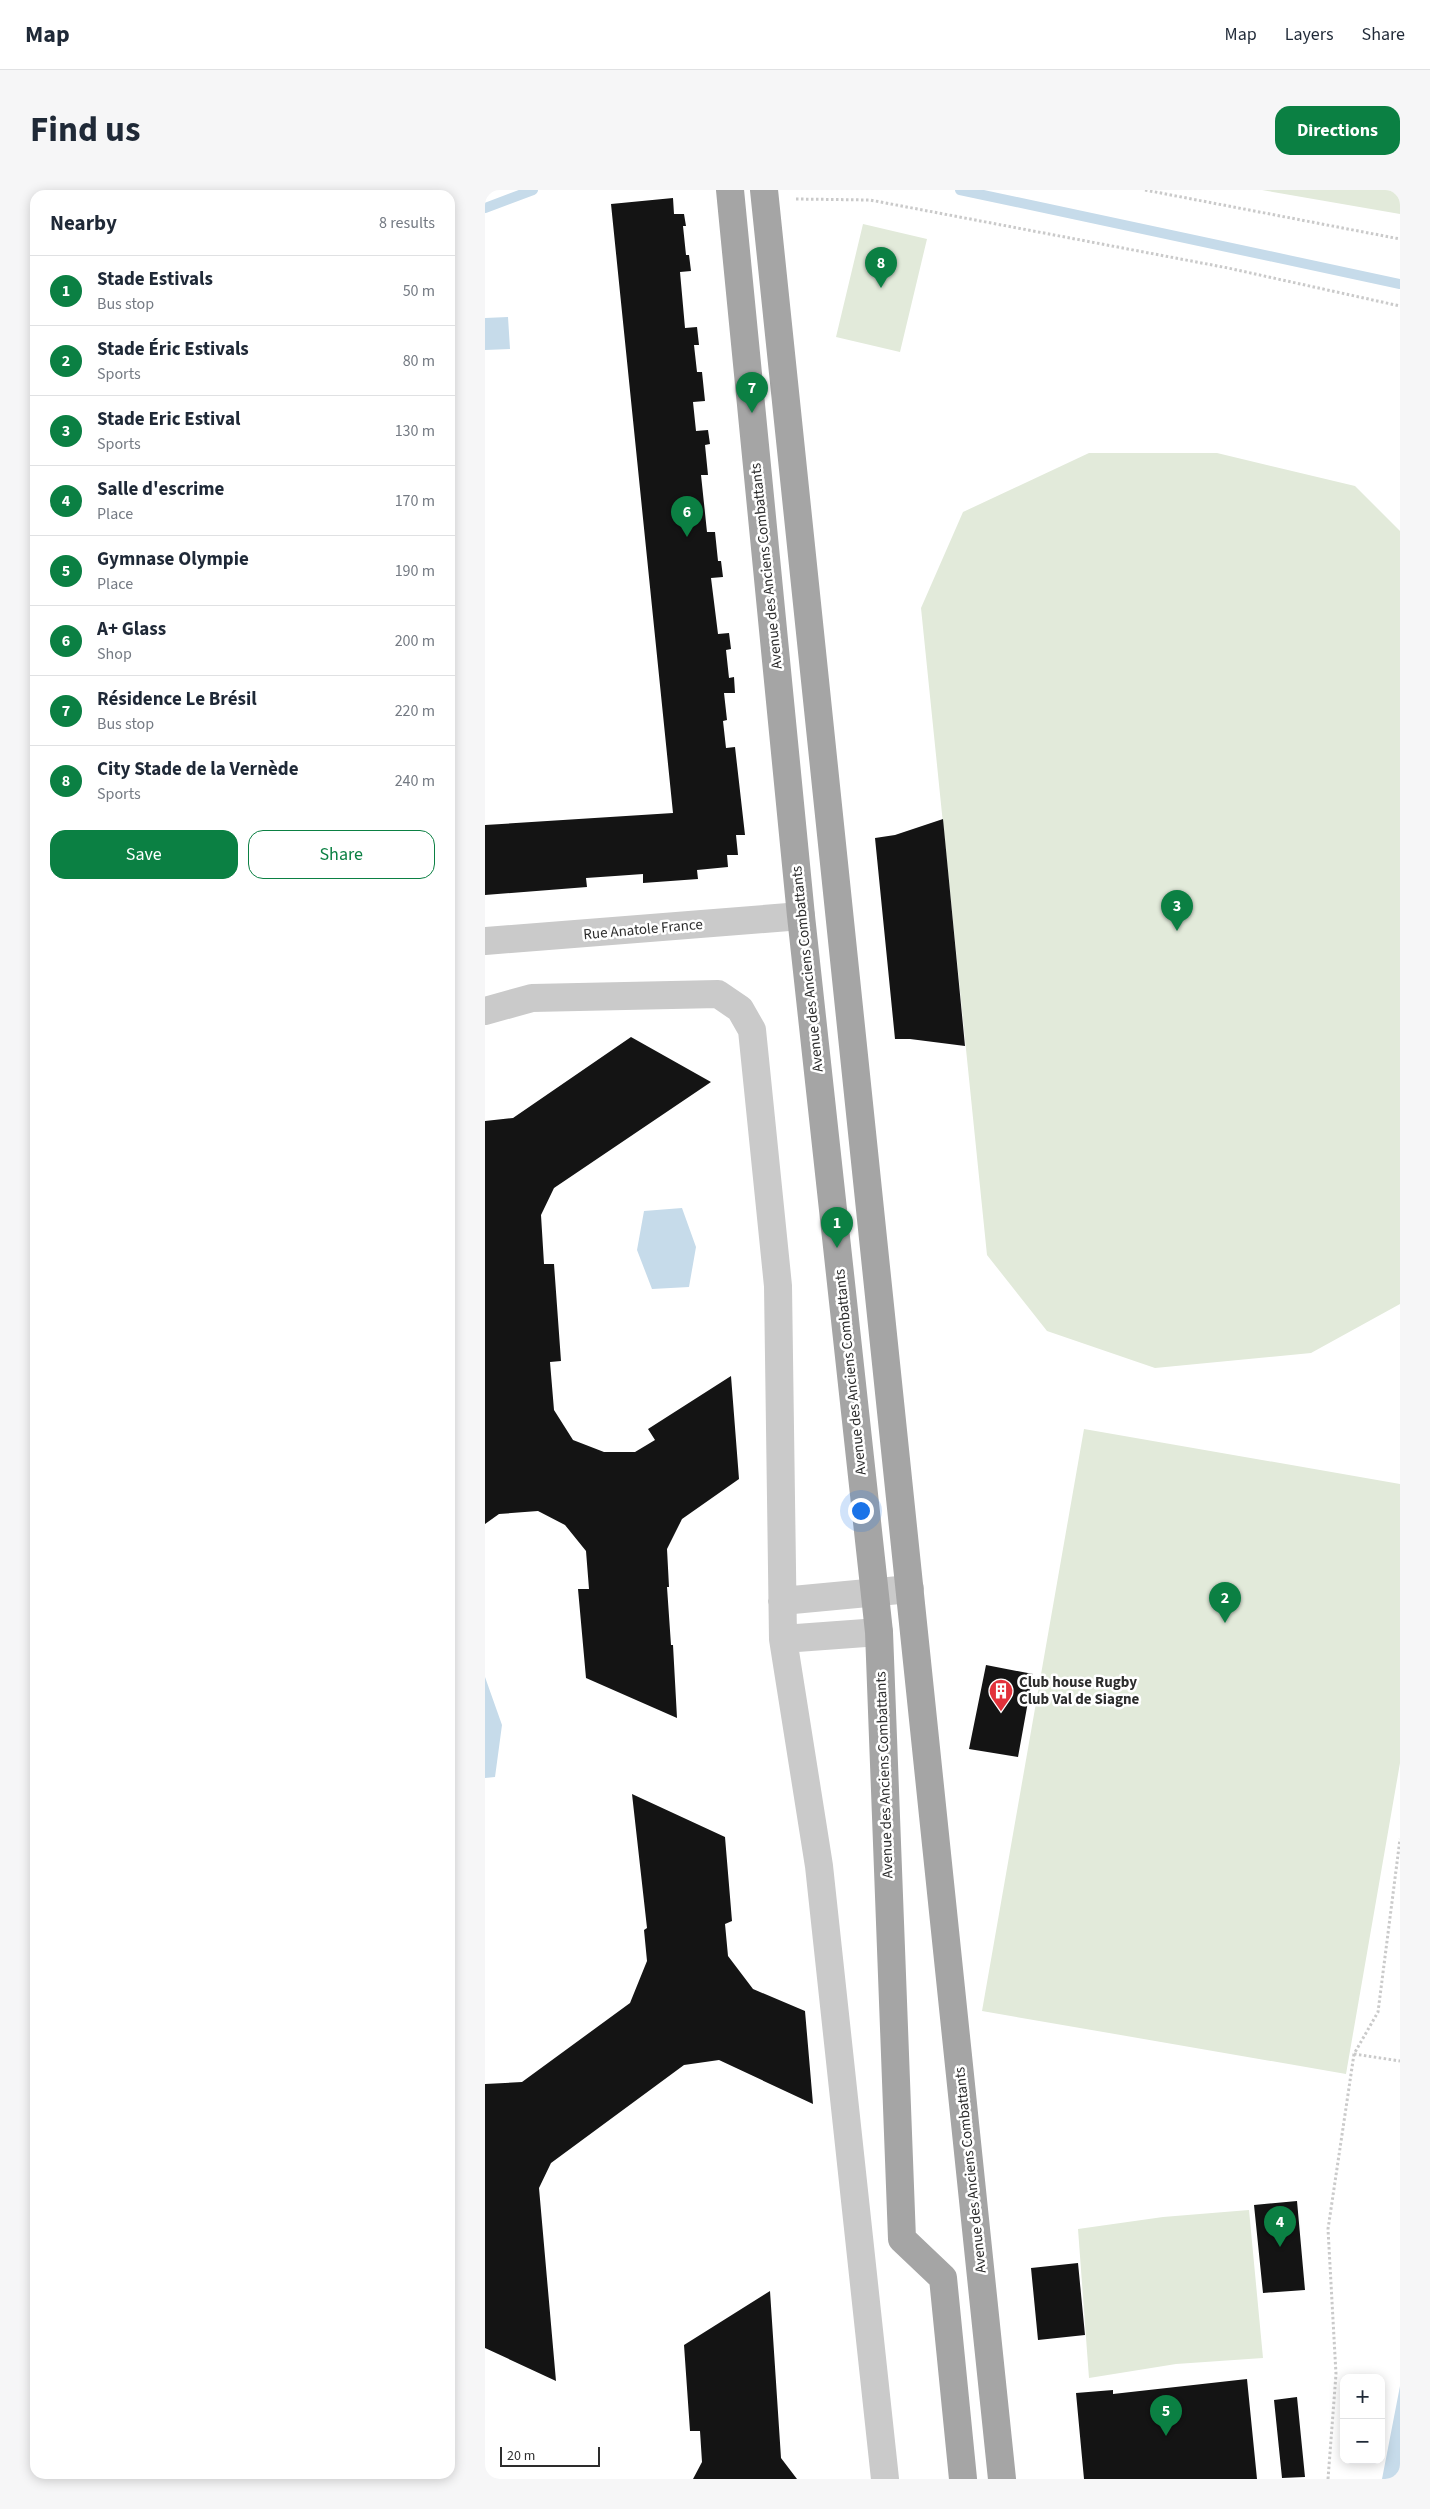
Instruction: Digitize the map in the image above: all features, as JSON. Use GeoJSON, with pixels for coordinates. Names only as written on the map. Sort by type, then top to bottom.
{"type":"FeatureCollection","features":[{"type":"Feature","properties":{"kind":"main road","name":"Avenue des Anciens Combattants"},"geometry":{"type":"LineString","coordinates":[[730,190],[801,916],[879,1632],[901,2239],[943,2278],[963,2479]]}},
{"type":"Feature","properties":{"kind":"main road","name":"Avenue des Anciens Combattants"},"geometry":{"type":"LineString","coordinates":[[764,190],[911,1589],[1002,2479]]}},
{"type":"Feature","properties":{"kind":"street","name":"Rue Anatole France"},"geometry":{"type":"LineString","coordinates":[[485,941],[801,916]]}},
{"type":"Feature","properties":{"kind":"street"},"geometry":{"type":"LineString","coordinates":[[485,1011],[532,998],[718,994],[740,1009],[752,1030],[778,1286],[783,1639],[819,1866],[885,2479]]}},
{"type":"Feature","properties":{"kind":"street"},"geometry":{"type":"LineString","coordinates":[[782,1601],[911,1589]]}},
{"type":"Feature","properties":{"kind":"street"},"geometry":{"type":"LineString","coordinates":[[783,1639],[879,1632]]}},
{"type":"Feature","properties":{"kind":"path"},"geometry":{"type":"LineString","coordinates":[[793,190],[795,199],[870,200],[1228,268],[1400,306]]}},
{"type":"Feature","properties":{"kind":"path"},"geometry":{"type":"LineString","coordinates":[[1145,190],[1400,239]]}},
{"type":"Feature","properties":{"kind":"path"},"geometry":{"type":"LineString","coordinates":[[1328,2479],[1336,2374],[1328,2229],[1354,2054],[1378,2012],[1400,1839]]}},
{"type":"Feature","properties":{"kind":"path"},"geometry":{"type":"LineString","coordinates":[[1354,2054],[1400,2061]]}},
{"type":"Feature","properties":{"kind":"green space"},"geometry":{"type":"Polygon","coordinates":[[[1262,190],[1400,190],[1400,214],[1262,190]]]}},
{"type":"Feature","properties":{"kind":"green space"},"geometry":{"type":"Polygon","coordinates":[[[863,224],[927,239],[900,352],[836,337],[863,224]]]}},
{"type":"Feature","properties":{"kind":"green space"},"geometry":{"type":"Polygon","coordinates":[[[1089,453],[1217,453],[1355,486],[1400,531],[1400,1304],[1311,1353],[1155,1368],[1047,1331],[987,1255],[921,608],[963,512],[1089,453]]]}},
{"type":"Feature","properties":{"kind":"green space"},"geometry":{"type":"Polygon","coordinates":[[[1084,1429],[1400,1484],[1400,1763],[1346,2074],[982,2011],[1084,1429]]]}},
{"type":"Feature","properties":{"kind":"green space"},"geometry":{"type":"Polygon","coordinates":[[[1249,2210],[1263,2358],[1176,2364],[1089,2378],[1078,2229],[1163,2217],[1249,2210]]]}},
{"type":"Feature","properties":{"kind":"water"},"geometry":{"type":"Polygon","coordinates":[[[508,317],[510,349],[485,350],[485,318],[508,317]]]}},
{"type":"Feature","properties":{"kind":"water"},"geometry":{"type":"Polygon","coordinates":[[[682,1208],[696,1247],[689,1287],[652,1289],[637,1250],[644,1211],[682,1208]]]}},
{"type":"Feature","properties":{"kind":"water"},"geometry":{"type":"Polygon","coordinates":[[[485,1677],[502,1725],[495,1777],[485,1778],[485,1677]]]}},
{"type":"Feature","properties":{"kind":"water"},"geometry":{"type":"Polygon","coordinates":[[[1400,2386],[1400,2479],[1382,2479],[1400,2386]]]}},
{"type":"Feature","properties":{"kind":"building"},"geometry":{"type":"Polygon","coordinates":[[[673,198],[674,214],[684,214],[686,226],[683,226],[686,255],[689,255],[691,271],[680,272],[685,328],[697,327],[699,345],[694,345],[697,372],[702,372],[705,401],[693,402],[696,431],[708,430],[710,444],[705,445],[708,475],[701,475],[707,532],[715,532],[718,561],[721,561],[723,577],[711,578],[718,634],[729,633],[731,649],[726,650],[729,678],[734,677],[735,693],[724,693],[727,720],[723,721],[726,748],[735,747],[745,835],[736,835],[738,855],[727,855],[728,867],[697,870],[698,879],[643,883],[643,874],[586,878],[587,887],[485,895],[485,825],[673,813],[611,204],[673,198]]]}},
{"type":"Feature","properties":{"kind":"building"},"geometry":{"type":"Polygon","coordinates":[[[943,819],[965,1046],[895,1039],[875,838],[895,835],[943,819]]]}},
{"type":"Feature","properties":{"kind":"building"},"geometry":{"type":"Polygon","coordinates":[[[631,1037],[711,1082],[554,1188],[541,1215],[544,1264],[554,1264],[561,1361],[550,1362],[554,1410],[573,1440],[604,1452],[635,1452],[655,1440],[648,1429],[731,1376],[739,1479],[682,1519],[667,1549],[669,1587],[667,1587],[671,1645],[673,1645],[677,1718],[586,1678],[578,1589],[589,1589],[586,1551],[565,1525],[538,1511],[499,1514],[485,1524],[485,1121],[513,1118],[631,1037]]]}},
{"type":"Feature","properties":{"kind":"building","name":"Club house Rugby Club Val de Siagne"},"geometry":{"type":"Polygon","coordinates":[[[986,1665],[1033,1674],[1018,1757],[969,1749],[986,1665]]]}},
{"type":"Feature","properties":{"kind":"building"},"geometry":{"type":"Polygon","coordinates":[[[632,1794],[725,1837],[732,1921],[725,1924],[728,1956],[753,1989],[805,2011],[813,2104],[719,2060],[684,2065],[551,2163],[539,2188],[556,2381],[485,2348],[485,2084],[522,2082],[630,2003],[647,1961],[644,1930],[647,1928],[632,1794]]]}},
{"type":"Feature","properties":{"kind":"building"},"geometry":{"type":"Polygon","coordinates":[[[1297,2201],[1305,2290],[1263,2293],[1254,2205],[1297,2201]]]}},
{"type":"Feature","properties":{"kind":"building"},"geometry":{"type":"Polygon","coordinates":[[[1078,2263],[1085,2335],[1038,2340],[1031,2268],[1078,2263]]]}},
{"type":"Feature","properties":{"kind":"building"},"geometry":{"type":"Polygon","coordinates":[[[770,2291],[781,2458],[797,2479],[693,2479],[702,2462],[700,2431],[690,2431],[684,2345],[770,2291]]]}},
{"type":"Feature","properties":{"kind":"building"},"geometry":{"type":"Polygon","coordinates":[[[1247,2379],[1257,2479],[1084,2479],[1076,2393],[1113,2390],[1113,2394],[1247,2379]]]}},
{"type":"Feature","properties":{"kind":"building"},"geometry":{"type":"Polygon","coordinates":[[[1297,2397],[1305,2477],[1282,2478],[1274,2400],[1297,2397]]]}},
{"type":"Feature","properties":{"kind":"waterway"},"geometry":{"type":"LineString","coordinates":[[485,208],[533,190]]}},
{"type":"Feature","properties":{"kind":"waterway"},"geometry":{"type":"LineString","coordinates":[[960,190],[1400,284]]}},
{"type":"Feature","properties":{"kind":"place","name":"City Stade de la Vernède"},"geometry":{"type":"Point","coordinates":[881,288]}},
{"type":"Feature","properties":{"kind":"place","name":"Résidence Le Brésil"},"geometry":{"type":"Point","coordinates":[752,413]}},
{"type":"Feature","properties":{"kind":"place","name":"A+ Glass"},"geometry":{"type":"Point","coordinates":[687,537]}},
{"type":"Feature","properties":{"kind":"place","name":"Stade Eric Estival"},"geometry":{"type":"Point","coordinates":[1177,931]}},
{"type":"Feature","properties":{"kind":"place","name":"Stade Estivals"},"geometry":{"type":"Point","coordinates":[837,1248]}},
{"type":"Feature","properties":{"kind":"place","name":"Stade Éric Estivals"},"geometry":{"type":"Point","coordinates":[1225,1623]}},
{"type":"Feature","properties":{"kind":"place","name":"Club house Rugby Club Val de Siagne"},"geometry":{"type":"Point","coordinates":[1001,1712]}},
{"type":"Feature","properties":{"kind":"place","name":"Salle d'escrime"},"geometry":{"type":"Point","coordinates":[1280,2247]}},
{"type":"Feature","properties":{"kind":"place","name":"Gymnase Olympie"},"geometry":{"type":"Point","coordinates":[1166,2436]}}]}
